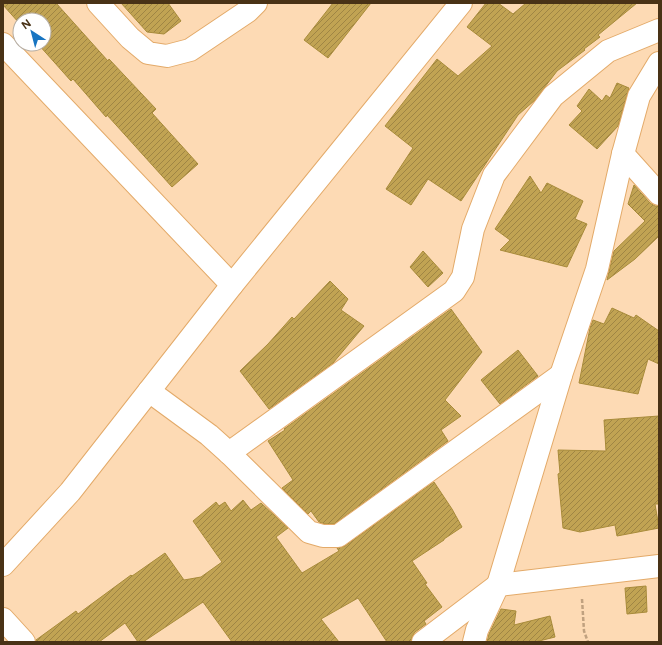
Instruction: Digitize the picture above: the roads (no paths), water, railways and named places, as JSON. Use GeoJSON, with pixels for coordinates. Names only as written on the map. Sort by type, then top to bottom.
{"type":"FeatureCollection","features":[{"type":"Feature","properties":{"kind":"street"},"geometry":{"type":"LineString","coordinates":[[98,3],[130,38],[148,53],[167,56],[190,50],[248,11],[256,3]]}},
{"type":"Feature","properties":{"kind":"street"},"geometry":{"type":"LineString","coordinates":[[3,565],[70,492],[232,285],[461,3]]}},
{"type":"Feature","properties":{"kind":"street"},"geometry":{"type":"LineString","coordinates":[[229,452],[454,291],[463,277],[474,229],[494,175],[552,96],[608,52],[659,30]]}},
{"type":"Feature","properties":{"kind":"street"},"geometry":{"type":"LineString","coordinates":[[3,44],[232,285]]}},
{"type":"Feature","properties":{"kind":"street"},"geometry":{"type":"LineString","coordinates":[[474,642],[477,630],[498,585],[561,375],[597,269],[623,154],[639,96],[659,63]]}},
{"type":"Feature","properties":{"kind":"street"},"geometry":{"type":"LineString","coordinates":[[623,154],[659,194]]}},
{"type":"Feature","properties":{"kind":"street"},"geometry":{"type":"LineString","coordinates":[[148,391],[209,435],[229,452],[308,532],[323,536],[338,536],[561,375]]}},
{"type":"Feature","properties":{"kind":"street"},"geometry":{"type":"LineString","coordinates":[[423,642],[498,585],[659,566]]}},
{"type":"Feature","properties":{"kind":"street"},"geometry":{"type":"LineString","coordinates":[[3,619],[24,642]]}}]}
